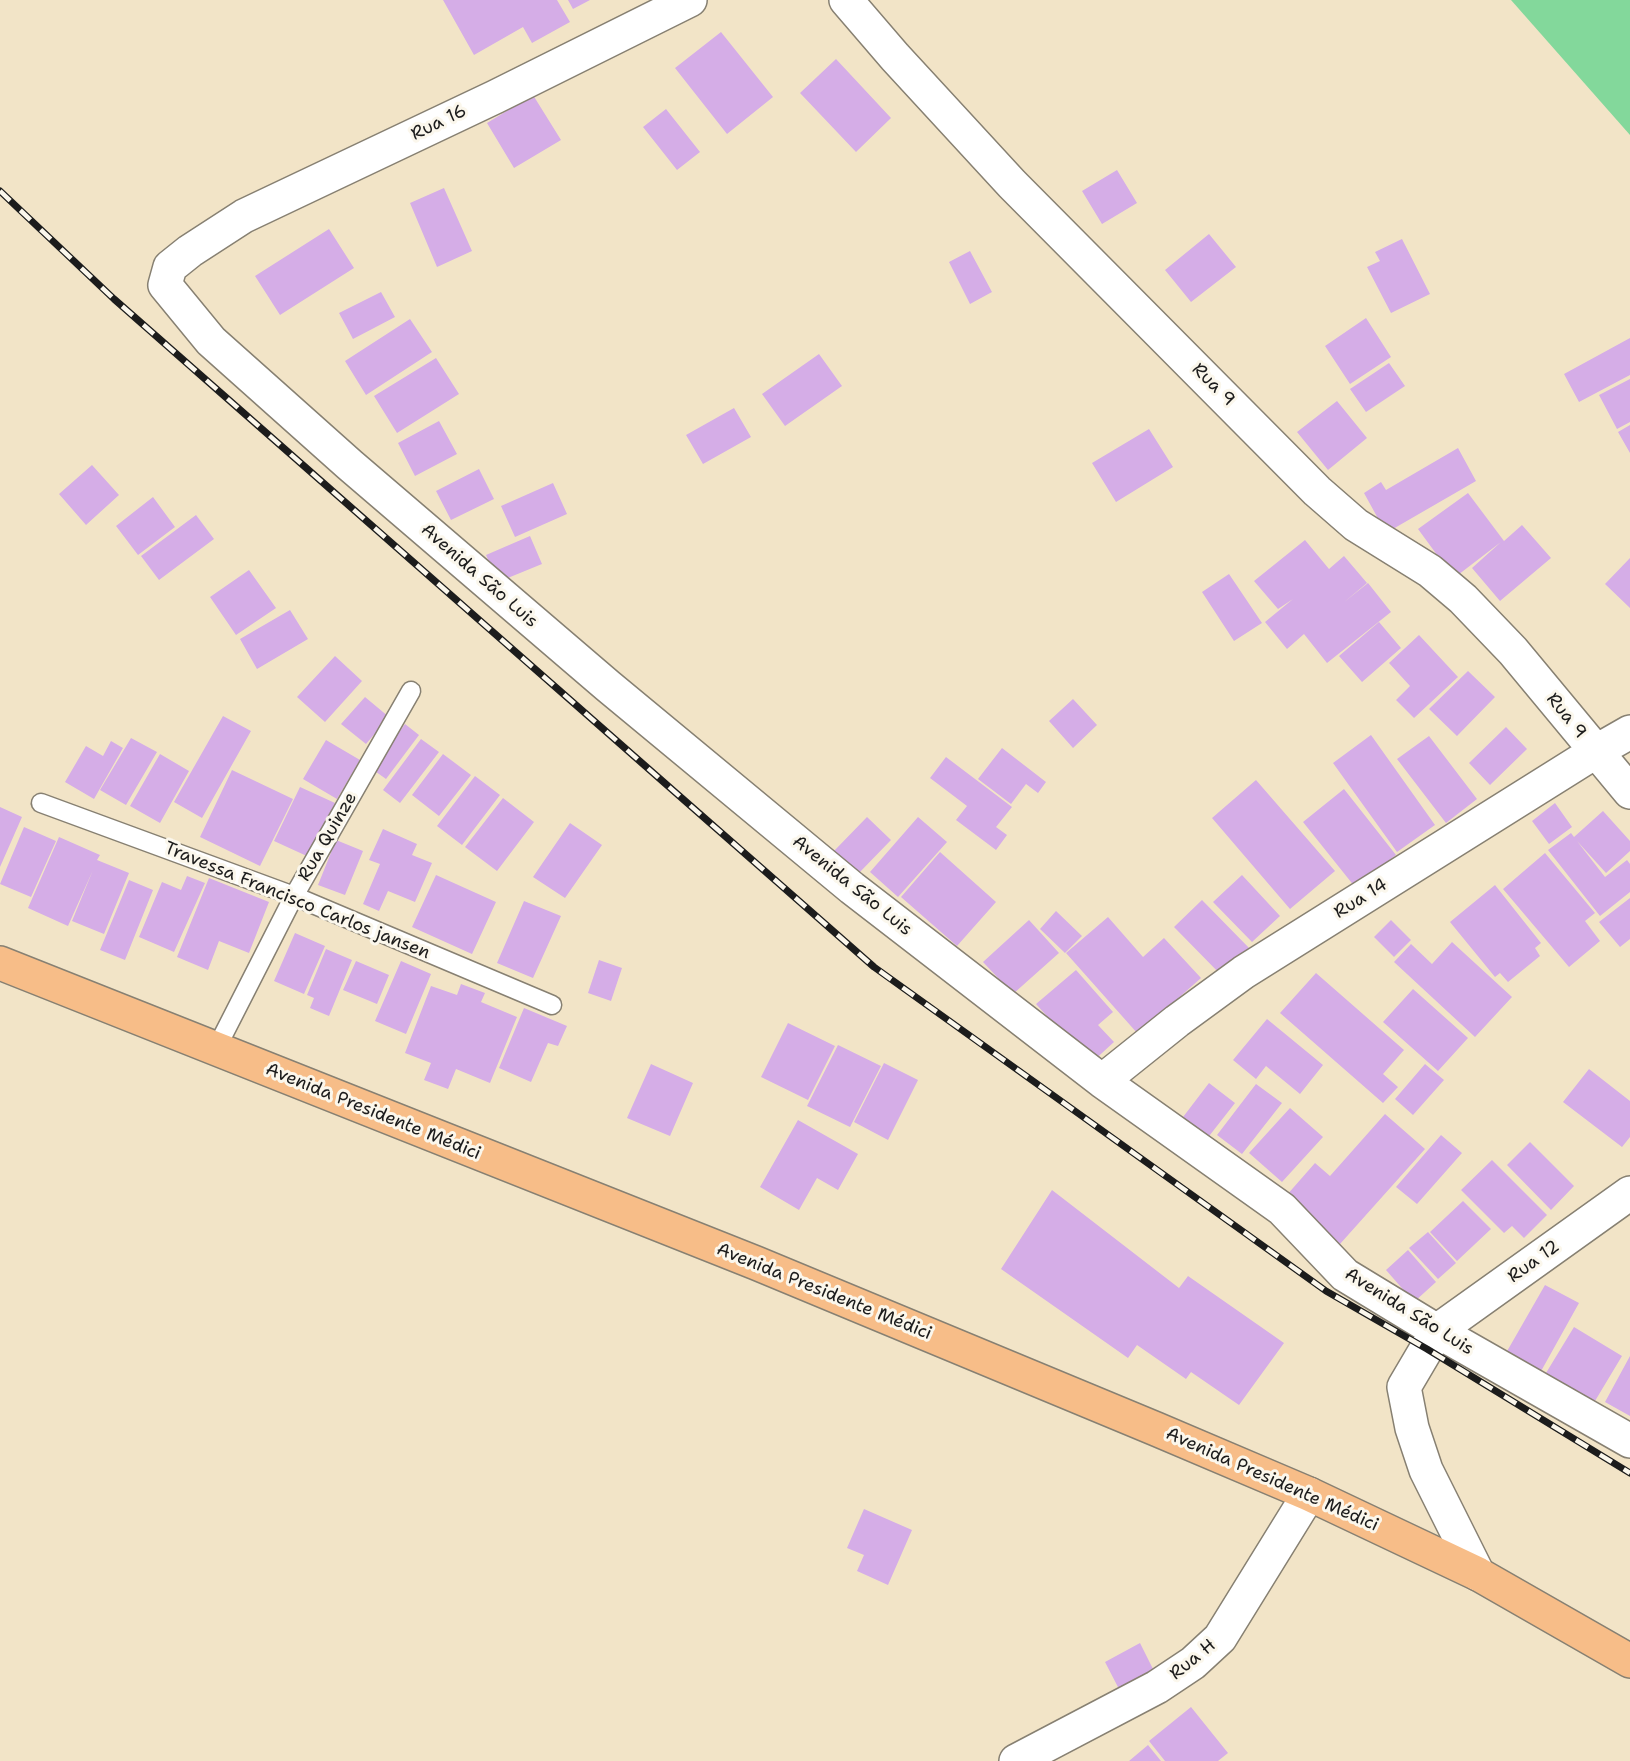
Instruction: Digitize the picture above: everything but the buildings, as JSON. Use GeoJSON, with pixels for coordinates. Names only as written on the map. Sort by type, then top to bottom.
{"type":"FeatureCollection","features":[{"type":"Feature","properties":{"kind":"main road","name":"Avenida Presidente Médici"},"geometry":{"type":"LineString","coordinates":[[0,963],[756,1263],[1309,1494],[1478,1574],[1630,1661]]}},
{"type":"Feature","properties":{"kind":"street","name":"Rua 16"},"geometry":{"type":"LineString","coordinates":[[190,251],[244,216],[505,92],[690,0]]}},
{"type":"Feature","properties":{"kind":"street","name":"Rua 9"},"geometry":{"type":"LineString","coordinates":[[846,0],[1012,184],[1317,491],[1356,525],[1430,571],[1463,599],[1513,651],[1630,792]]}},
{"type":"Feature","properties":{"kind":"street","name":"Avenida São Luis"},"geometry":{"type":"LineString","coordinates":[[190,251],[170,267],[165,285],[211,341],[350,465],[626,701],[852,888],[1102,1081],[1282,1209],[1345,1275],[1437,1331],[1630,1441]]}},
{"type":"Feature","properties":{"kind":"street","name":"Rua 14"},"geometry":{"type":"LineString","coordinates":[[1102,1081],[1177,1021],[1244,972],[1630,732]]}},
{"type":"Feature","properties":{"kind":"street","name":"Rua 12"},"geometry":{"type":"LineString","coordinates":[[1437,1331],[1630,1193]]}},
{"type":"Feature","properties":{"kind":"street"},"geometry":{"type":"LineString","coordinates":[[1437,1331],[1404,1387],[1412,1428],[1426,1470],[1478,1574]]}},
{"type":"Feature","properties":{"kind":"street","name":"Rua H"},"geometry":{"type":"LineString","coordinates":[[1016,1761],[1157,1687],[1193,1663],[1220,1638],[1309,1494]]}},
{"type":"Feature","properties":{"kind":"lane","name":"Rua Quinze"},"geometry":{"type":"LineString","coordinates":[[216,1049],[294,896],[411,691]]}},
{"type":"Feature","properties":{"kind":"lane","name":"Travessa Francisco Carlos jansen"},"geometry":{"type":"LineString","coordinates":[[41,803],[294,896],[552,1005]]}},
{"type":"Feature","properties":{"kind":"green space"},"geometry":{"type":"Polygon","coordinates":[[[1511,0],[1630,0],[1630,135],[1511,0]]]}},
{"type":"Feature","properties":{"kind":"railway"},"geometry":{"type":"LineString","coordinates":[[0,191],[114,299],[874,967],[1326,1291],[1427,1349],[1630,1473]]}}]}
